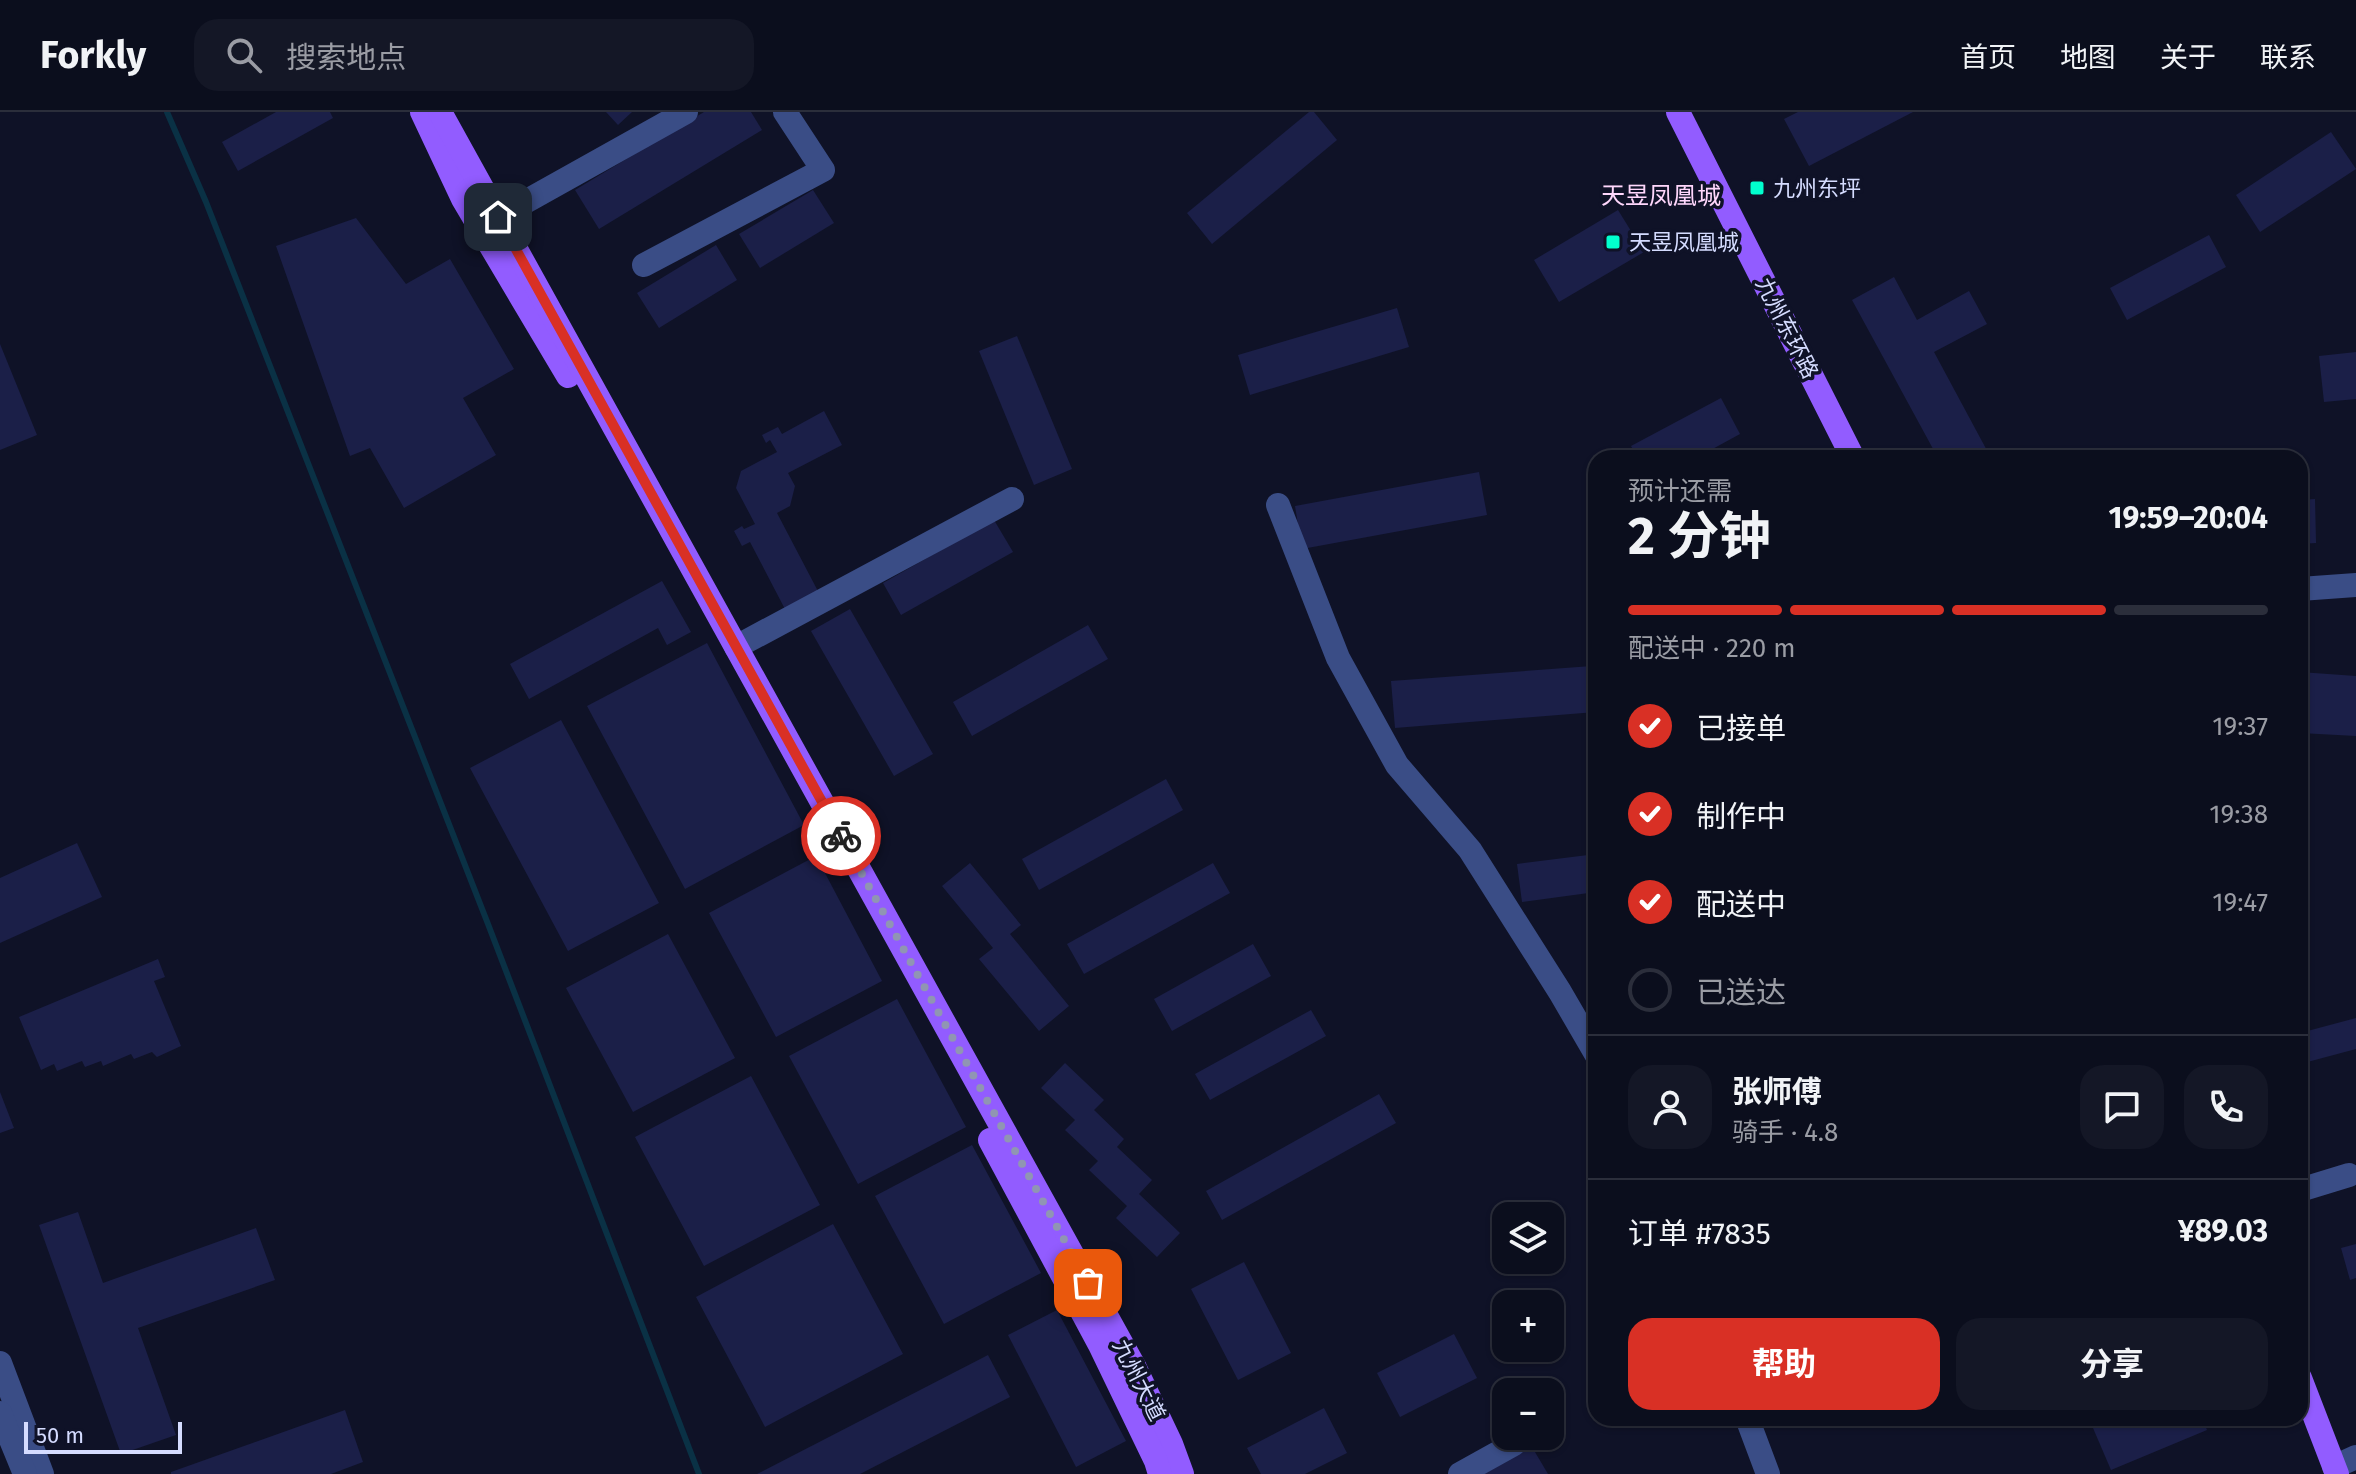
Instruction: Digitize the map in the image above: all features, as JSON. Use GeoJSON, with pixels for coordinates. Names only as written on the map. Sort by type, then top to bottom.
{"type":"FeatureCollection","features":[{"type":"Feature","properties":{"kind":"main road"},"geometry":{"type":"LineString","coordinates":[[422,112],[463,199],[570,380],[884,940],[1100,1345],[1160,1474]]}},
{"type":"Feature","properties":{"kind":"main road","name":"九州大道"},"geometry":{"type":"LineString","coordinates":[[440,112],[1134,1366],[1182,1474]]}},
{"type":"Feature","properties":{"kind":"main road","name":"九州东环路"},"geometry":{"type":"LineString","coordinates":[[1678,112],[1849,450]]}},
{"type":"Feature","properties":{"kind":"main road"},"geometry":{"type":"LineString","coordinates":[[2308,1395],[2342,1466]]}},
{"type":"Feature","properties":{"kind":"street"},"geometry":{"type":"LineString","coordinates":[[498,217],[686,112]]}},
{"type":"Feature","properties":{"kind":"street"},"geometry":{"type":"LineString","coordinates":[[644,265],[823,170],[785,112]]}},
{"type":"Feature","properties":{"kind":"street"},"geometry":{"type":"LineString","coordinates":[[736,647],[1012,499]]}},
{"type":"Feature","properties":{"kind":"street"},"geometry":{"type":"LineString","coordinates":[[1278,505],[1338,658],[1397,765],[1470,850],[1588,1040]]}},
{"type":"Feature","properties":{"kind":"street"},"geometry":{"type":"LineString","coordinates":[[2308,588],[2356,585]]}},
{"type":"Feature","properties":{"kind":"street"},"geometry":{"type":"LineString","coordinates":[[2308,1188],[2349,1175]]}},
{"type":"Feature","properties":{"kind":"street"},"geometry":{"type":"LineString","coordinates":[[0,1363],[42,1474]]}},
{"type":"Feature","properties":{"kind":"street"},"geometry":{"type":"LineString","coordinates":[[0,1413],[25,1474]]}},
{"type":"Feature","properties":{"kind":"street"},"geometry":{"type":"LineString","coordinates":[[1750,1426],[1768,1474]]}},
{"type":"Feature","properties":{"kind":"street"},"geometry":{"type":"LineString","coordinates":[[1460,1474],[1503,1450]]}},
{"type":"Feature","properties":{"kind":"building"},"geometry":{"type":"Polygon","coordinates":[[[276,112],[330,112],[333,118],[238,171],[222,142],[276,112]]]}},
{"type":"Feature","properties":{"kind":"building"},"geometry":{"type":"Polygon","coordinates":[[[606,112],[632,112],[618,125],[606,112]]]}},
{"type":"Feature","properties":{"kind":"building"},"geometry":{"type":"Polygon","coordinates":[[[704,112],[751,112],[762,130],[599,229],[575,190],[704,112]]]}},
{"type":"Feature","properties":{"kind":"building"},"geometry":{"type":"Polygon","coordinates":[[[1309,112],[1314,112],[1337,140],[1212,244],[1187,213],[1309,112]]]}},
{"type":"Feature","properties":{"kind":"building"},"geometry":{"type":"Polygon","coordinates":[[[1798,112],[1913,112],[1809,166],[1784,119],[1798,112]]]}},
{"type":"Feature","properties":{"kind":"building"},"geometry":{"type":"Polygon","coordinates":[[[2331,132],[2356,169],[2260,232],[2236,195],[2331,132]]]}},
{"type":"Feature","properties":{"kind":"building"},"geometry":{"type":"Polygon","coordinates":[[[813,190],[834,223],[760,268],[739,234],[813,190]]]}},
{"type":"Feature","properties":{"kind":"building"},"geometry":{"type":"Polygon","coordinates":[[[1618,210],[1644,252],[1559,302],[1534,260],[1618,210]]]}},
{"type":"Feature","properties":{"kind":"building"},"geometry":{"type":"Polygon","coordinates":[[[356,218],[406,284],[450,259],[514,369],[463,398],[496,455],[404,508],[370,448],[350,456],[276,246],[356,218]]]}},
{"type":"Feature","properties":{"kind":"building"},"geometry":{"type":"Polygon","coordinates":[[[2209,235],[2226,267],[2127,320],[2110,288],[2209,235]]]}},
{"type":"Feature","properties":{"kind":"building"},"geometry":{"type":"Polygon","coordinates":[[[716,245],[737,280],[659,328],[637,293],[716,245]]]}},
{"type":"Feature","properties":{"kind":"building"},"geometry":{"type":"Polygon","coordinates":[[[1894,277],[1917,320],[1969,291],[1987,324],[1934,352],[1987,450],[1934,450],[1852,300],[1894,277]]]}},
{"type":"Feature","properties":{"kind":"building"},"geometry":{"type":"Polygon","coordinates":[[[1397,308],[1409,347],[1250,395],[1238,355],[1397,308]]]}},
{"type":"Feature","properties":{"kind":"building"},"geometry":{"type":"Polygon","coordinates":[[[1017,336],[1072,469],[1034,485],[979,351],[1017,336]]]}},
{"type":"Feature","properties":{"kind":"building"},"geometry":{"type":"Polygon","coordinates":[[[0,344],[37,435],[0,450],[0,344]]]}},
{"type":"Feature","properties":{"kind":"building"},"geometry":{"type":"Polygon","coordinates":[[[2356,352],[2356,399],[2324,402],[2319,356],[2356,352]]]}},
{"type":"Feature","properties":{"kind":"building"},"geometry":{"type":"Polygon","coordinates":[[[1721,398],[1740,434],[1711,450],[1633,450],[1631,446],[1721,398]]]}},
{"type":"Feature","properties":{"kind":"building"},"geometry":{"type":"Polygon","coordinates":[[[824,411],[842,445],[788,473],[795,486],[790,506],[777,513],[820,595],[787,613],[750,542],[742,546],[734,531],[755,524],[736,488],[741,471],[777,452],[770,440],[766,443],[762,435],[778,427],[782,434],[824,411]]]}},
{"type":"Feature","properties":{"kind":"building"},"geometry":{"type":"Polygon","coordinates":[[[1479,472],[1487,515],[1302,549],[1295,506],[1479,472]]]}},
{"type":"Feature","properties":{"kind":"building"},"geometry":{"type":"Polygon","coordinates":[[[2308,499],[2315,499],[2316,543],[2308,544],[2308,499]]]}},
{"type":"Feature","properties":{"kind":"building"},"geometry":{"type":"Polygon","coordinates":[[[994,520],[1013,552],[901,615],[883,583],[994,520]]]}},
{"type":"Feature","properties":{"kind":"building"},"geometry":{"type":"Polygon","coordinates":[[[662,581],[691,632],[667,645],[658,628],[529,699],[510,664],[662,581]]]}},
{"type":"Feature","properties":{"kind":"building"},"geometry":{"type":"Polygon","coordinates":[[[850,609],[933,754],[894,776],[811,631],[850,609]]]}},
{"type":"Feature","properties":{"kind":"building"},"geometry":{"type":"Polygon","coordinates":[[[1088,625],[1108,659],[972,736],[953,702],[1088,625]]]}},
{"type":"Feature","properties":{"kind":"building"},"geometry":{"type":"Polygon","coordinates":[[[707,643],[804,825],[685,889],[587,706],[707,643]]]}},
{"type":"Feature","properties":{"kind":"building"},"geometry":{"type":"Polygon","coordinates":[[[1588,666],[1588,713],[1395,728],[1391,681],[1588,666]]]}},
{"type":"Feature","properties":{"kind":"building"},"geometry":{"type":"Polygon","coordinates":[[[2308,673],[2356,676],[2356,736],[2308,733],[2308,673]]]}},
{"type":"Feature","properties":{"kind":"building"},"geometry":{"type":"Polygon","coordinates":[[[561,720],[659,903],[568,951],[470,768],[561,720]]]}},
{"type":"Feature","properties":{"kind":"building"},"geometry":{"type":"Polygon","coordinates":[[[1166,779],[1183,810],[1039,890],[1022,859],[1166,779]]]}},
{"type":"Feature","properties":{"kind":"building"},"geometry":{"type":"Polygon","coordinates":[[[77,843],[102,897],[0,943],[0,878],[77,843]]]}},
{"type":"Feature","properties":{"kind":"building"},"geometry":{"type":"Polygon","coordinates":[[[1588,855],[1588,893],[1522,902],[1517,864],[1588,855]]]}},
{"type":"Feature","properties":{"kind":"building"},"geometry":{"type":"Polygon","coordinates":[[[816,856],[882,981],[776,1037],[709,913],[816,856]]]}},
{"type":"Feature","properties":{"kind":"building"},"geometry":{"type":"Polygon","coordinates":[[[970,863],[1021,925],[1010,934],[1069,1006],[1039,1031],[979,959],[993,948],[942,886],[970,863]]]}},
{"type":"Feature","properties":{"kind":"building"},"geometry":{"type":"Polygon","coordinates":[[[1213,863],[1230,893],[1084,974],[1067,944],[1213,863]]]}},
{"type":"Feature","properties":{"kind":"building"},"geometry":{"type":"Polygon","coordinates":[[[668,934],[735,1058],[633,1112],[566,988],[668,934]]]}},
{"type":"Feature","properties":{"kind":"building"},"geometry":{"type":"Polygon","coordinates":[[[1253,944],[1271,976],[1172,1031],[1154,999],[1253,944]]]}},
{"type":"Feature","properties":{"kind":"building"},"geometry":{"type":"Polygon","coordinates":[[[158,959],[165,977],[154,981],[181,1046],[157,1057],[152,1052],[134,1059],[131,1054],[103,1066],[101,1061],[85,1067],[82,1061],[57,1071],[54,1064],[41,1070],[19,1017],[158,959]]]}},
{"type":"Feature","properties":{"kind":"building"},"geometry":{"type":"Polygon","coordinates":[[[897,999],[966,1127],[858,1184],[789,1056],[897,999]]]}},
{"type":"Feature","properties":{"kind":"building"},"geometry":{"type":"Polygon","coordinates":[[[1311,1010],[1326,1036],[1210,1100],[1195,1074],[1311,1010]]]}},
{"type":"Feature","properties":{"kind":"building"},"geometry":{"type":"Polygon","coordinates":[[[2356,1018],[2356,1049],[2308,1062],[2308,1031],[2356,1018]]]}},
{"type":"Feature","properties":{"kind":"building"},"geometry":{"type":"Polygon","coordinates":[[[1065,1063],[1104,1100],[1094,1110],[1124,1139],[1117,1147],[1152,1180],[1139,1194],[1180,1233],[1157,1257],[1116,1218],[1127,1206],[1089,1170],[1098,1161],[1065,1130],[1075,1120],[1041,1088],[1065,1063]]]}},
{"type":"Feature","properties":{"kind":"building"},"geometry":{"type":"Polygon","coordinates":[[[751,1076],[820,1205],[704,1266],[635,1137],[751,1076]]]}},
{"type":"Feature","properties":{"kind":"building"},"geometry":{"type":"Polygon","coordinates":[[[0,1092],[14,1128],[0,1133],[0,1092]]]}},
{"type":"Feature","properties":{"kind":"building"},"geometry":{"type":"Polygon","coordinates":[[[1379,1094],[1396,1123],[1222,1220],[1206,1191],[1379,1094]]]}},
{"type":"Feature","properties":{"kind":"building"},"geometry":{"type":"Polygon","coordinates":[[[972,1145],[1041,1273],[944,1324],[875,1196],[972,1145]]]}},
{"type":"Feature","properties":{"kind":"building"},"geometry":{"type":"Polygon","coordinates":[[[78,1212],[103,1283],[256,1228],[275,1280],[138,1328],[176,1435],[121,1454],[39,1225],[78,1212]]]}},
{"type":"Feature","properties":{"kind":"building"},"geometry":{"type":"Polygon","coordinates":[[[833,1224],[903,1354],[765,1427],[696,1297],[833,1224]]]}},
{"type":"Feature","properties":{"kind":"building"},"geometry":{"type":"Polygon","coordinates":[[[2356,1244],[2356,1278],[2350,1280],[2341,1248],[2356,1244]]]}},
{"type":"Feature","properties":{"kind":"building"},"geometry":{"type":"Polygon","coordinates":[[[1244,1262],[1291,1353],[1238,1380],[1191,1289],[1244,1262]]]}},
{"type":"Feature","properties":{"kind":"building"},"geometry":{"type":"Polygon","coordinates":[[[1057,1310],[1126,1441],[1076,1467],[1008,1335],[1057,1310]]]}},
{"type":"Feature","properties":{"kind":"building"},"geometry":{"type":"Polygon","coordinates":[[[1454,1334],[1477,1378],[1400,1417],[1377,1373],[1454,1334]]]}},
{"type":"Feature","properties":{"kind":"building"},"geometry":{"type":"Polygon","coordinates":[[[988,1355],[1010,1397],[860,1474],[757,1474],[988,1355]]]}},
{"type":"Feature","properties":{"kind":"building"},"geometry":{"type":"Polygon","coordinates":[[[1324,1408],[1347,1453],[1305,1474],[1261,1474],[1247,1448],[1324,1408]]]}},
{"type":"Feature","properties":{"kind":"building"},"geometry":{"type":"Polygon","coordinates":[[[345,1410],[363,1462],[331,1474],[171,1474],[171,1472],[345,1410]]]}},
{"type":"Feature","properties":{"kind":"building"},"geometry":{"type":"Polygon","coordinates":[[[2205,1426],[2207,1430],[2111,1470],[2093,1428],[2205,1426]]]}},
{"type":"Feature","properties":{"kind":"building"},"geometry":{"type":"Polygon","coordinates":[[[1516,1450],[1534,1450],[1548,1474],[1476,1474],[1516,1450]]]}},
{"type":"Feature","properties":{"kind":"waterway"},"geometry":{"type":"LineString","coordinates":[[167,112],[206,202],[699,1474]]}},
{"type":"Feature","properties":{"kind":"way so far"},"geometry":{"type":"LineString","coordinates":[[841,836],[1088,1283]]}},
{"type":"Feature","properties":{"kind":"place","name":"九州东坪"},"geometry":{"type":"Point","coordinates":[1757,188]}},
{"type":"Feature","properties":{"kind":"place","name":"天昱凤凰城"},"geometry":{"type":"Point","coordinates":[1613,242]}},
{"type":"Feature","properties":{"kind":"district","name":"天昱凤凰城"},"geometry":{"type":"Point","coordinates":[1661,196]}},
{"type":"Feature","properties":{"kind":"route"},"geometry":{"type":"LineString","coordinates":[[498,217],[841,836]]}}]}
